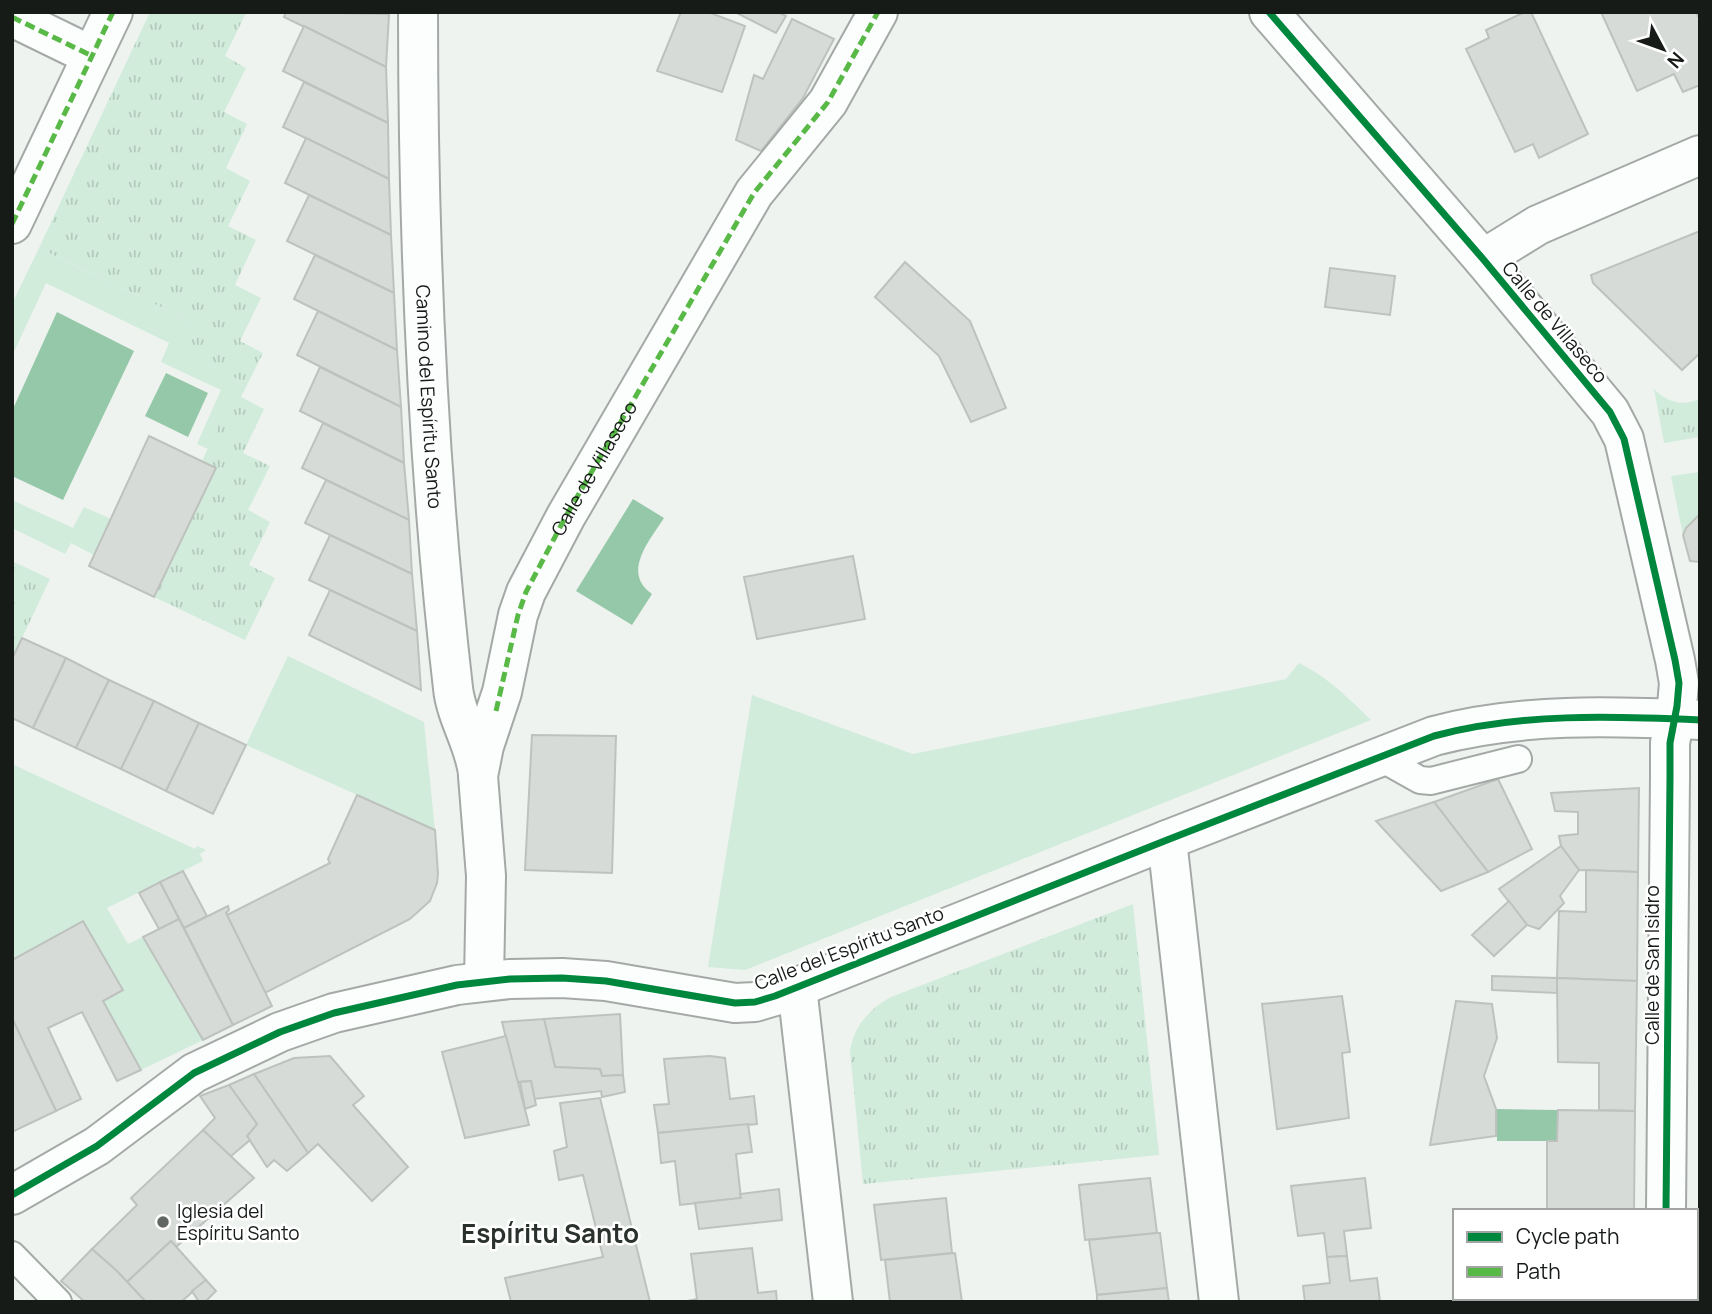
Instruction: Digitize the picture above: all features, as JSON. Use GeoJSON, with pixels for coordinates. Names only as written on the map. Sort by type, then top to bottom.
{"type":"FeatureCollection","features":[{"type":"Feature","properties":{"kind":"street"},"geometry":{"type":"LineString","coordinates":[[12,224],[113,12]]}},
{"type":"Feature","properties":{"kind":"street","name":"Camino del Espíritu Santo"},"geometry":{"type":"LineString","coordinates":[[418,12],[421,220],[438,537],[454,700],[477,762],[478,776]]}},
{"type":"Feature","properties":{"kind":"street","name":"Calle de Villaseco"},"geometry":{"type":"LineString","coordinates":[[484,981],[486,876],[478,776],[526,592],[754,193],[828,102],[878,12]]}},
{"type":"Feature","properties":{"kind":"street","name":"Calle de Villaseco"},"geometry":{"type":"LineString","coordinates":[[1269,12],[1483,259],[1610,412],[1620,429],[1631,465],[1687,720]]}},
{"type":"Feature","properties":{"kind":"street"},"geometry":{"type":"LineString","coordinates":[[12,17],[92,55]]}},
{"type":"Feature","properties":{"kind":"street"},"geometry":{"type":"LineString","coordinates":[[1483,259],[1538,225],[1700,155]]}},
{"type":"Feature","properties":{"kind":"street","name":"Calle del Espíritu Santo"},"geometry":{"type":"LineString","coordinates":[[12,1195],[117,1132],[181,1080],[280,1032],[334,1013],[484,981],[562,978],[606,981],[735,1003],[755,1002],[1434,736],[1496,723],[1613,718],[1687,720]]}},
{"type":"Feature","properties":{"kind":"street","name":"Calle de San Isidro"},"geometry":{"type":"LineString","coordinates":[[1666,1209],[1670,743],[1687,720]]}},
{"type":"Feature","properties":{"kind":"street"},"geometry":{"type":"LineString","coordinates":[[1167,840],[1219,1302]]}},
{"type":"Feature","properties":{"kind":"street","name":"Calle del Espíritu Santo"},"geometry":{"type":"LineString","coordinates":[[797,987],[833,1302]]}},
{"type":"Feature","properties":{"kind":"lane"},"geometry":{"type":"LineString","coordinates":[[1378,757],[1420,780],[1431,781],[1518,759]]}},
{"type":"Feature","properties":{"kind":"lane"},"geometry":{"type":"LineString","coordinates":[[12,1255],[58,1302]]}},
{"type":"Feature","properties":{"kind":"green space"},"geometry":{"type":"Polygon","coordinates":[[[150,12],[246,13],[225,56],[246,68],[224,112],[247,124],[226,168],[250,181],[228,226],[256,240],[235,285],[261,298],[240,341],[263,353],[241,397],[264,409],[243,453],[270,466],[248,510],[270,522],[249,565],[275,578],[245,640],[154,597],[215,468],[202,461],[240,380],[176,349],[190,321],[39,248],[150,12]]]}},
{"type":"Feature","properties":{"kind":"green space"},"geometry":{"type":"Polygon","coordinates":[[[39,248],[190,321],[177,349],[240,380],[208,449],[197,444],[221,390],[161,362],[169,343],[46,283],[12,356],[12,304],[39,248]]]}},
{"type":"Feature","properties":{"kind":"green space"},"geometry":{"type":"Polygon","coordinates":[[[1654,389],[1676,402],[1700,399],[1700,437],[1664,443],[1654,389]]]}},
{"type":"Feature","properties":{"kind":"green space"},"geometry":{"type":"Polygon","coordinates":[[[1700,472],[1700,514],[1683,535],[1671,476],[1700,472]]]}},
{"type":"Feature","properties":{"kind":"green space"},"geometry":{"type":"Polygon","coordinates":[[[12,500],[73,528],[84,507],[111,519],[94,555],[71,543],[65,554],[12,528],[12,500]]]}},
{"type":"Feature","properties":{"kind":"green space"},"geometry":{"type":"Polygon","coordinates":[[[12,561],[50,579],[12,659],[12,561]]]}},
{"type":"Feature","properties":{"kind":"green space"},"geometry":{"type":"Polygon","coordinates":[[[288,656],[424,722],[435,830],[246,745],[288,656]]]}},
{"type":"Feature","properties":{"kind":"green space"},"geometry":{"type":"Polygon","coordinates":[[[1299,663],[1328,681],[1371,720],[745,970],[708,967],[752,695],[913,754],[1286,679],[1299,663]]]}},
{"type":"Feature","properties":{"kind":"green space"},"geometry":{"type":"Polygon","coordinates":[[[12,764],[195,849],[197,846],[206,850],[200,854],[203,861],[107,908],[128,944],[143,937],[203,1040],[141,1070],[103,1001],[123,990],[83,921],[12,960],[12,764]]]}},
{"type":"Feature","properties":{"kind":"green space"},"geometry":{"type":"Polygon","coordinates":[[[1133,904],[1159,1155],[863,1184],[850,1051],[859,1026],[869,1013],[891,997],[1133,904]]]}},
{"type":"Feature","properties":{"kind":"shaded area"},"geometry":{"type":"Polygon","coordinates":[[[57,312],[134,351],[63,500],[12,476],[12,411],[57,312]]]}},
{"type":"Feature","properties":{"kind":"shaded area"},"geometry":{"type":"Polygon","coordinates":[[[166,373],[208,393],[188,437],[145,416],[166,373]]]}},
{"type":"Feature","properties":{"kind":"shaded area"},"geometry":{"type":"Polygon","coordinates":[[[633,499],[664,518],[641,556],[639,576],[643,586],[652,594],[632,625],[576,591],[633,499]]]}},
{"type":"Feature","properties":{"kind":"shaded area"},"geometry":{"type":"Polygon","coordinates":[[[1496,1109],[1558,1110],[1557,1141],[1497,1141],[1496,1109]]]}},
{"type":"Feature","properties":{"kind":"building"},"geometry":{"type":"Polygon","coordinates":[[[286,12],[389,14],[386,67],[284,17],[286,12]]]}},
{"type":"Feature","properties":{"kind":"building"},"geometry":{"type":"Polygon","coordinates":[[[681,12],[708,12],[745,26],[722,92],[657,71],[681,12]]]}},
{"type":"Feature","properties":{"kind":"building"},"geometry":{"type":"Polygon","coordinates":[[[735,12],[778,12],[786,16],[776,33],[735,12]]]}},
{"type":"Feature","properties":{"kind":"building"},"geometry":{"type":"Polygon","coordinates":[[[1525,12],[1531,12],[1588,134],[1539,158],[1533,144],[1515,152],[1466,49],[1489,38],[1486,30],[1525,12]]]}},
{"type":"Feature","properties":{"kind":"building"},"geometry":{"type":"Polygon","coordinates":[[[1601,12],[1696,12],[1700,20],[1700,85],[1683,92],[1674,74],[1637,91],[1601,12]]]}},
{"type":"Feature","properties":{"kind":"building"},"geometry":{"type":"Polygon","coordinates":[[[792,19],[834,39],[803,98],[761,151],[736,140],[754,75],[763,79],[792,19]]]}},
{"type":"Feature","properties":{"kind":"building"},"geometry":{"type":"Polygon","coordinates":[[[304,26],[386,67],[388,123],[283,71],[304,26]]]}},
{"type":"Feature","properties":{"kind":"building"},"geometry":{"type":"Polygon","coordinates":[[[304,82],[388,123],[389,179],[283,127],[304,82]]]}},
{"type":"Feature","properties":{"kind":"building"},"geometry":{"type":"Polygon","coordinates":[[[306,138],[389,179],[391,235],[285,183],[306,138]]]}},
{"type":"Feature","properties":{"kind":"building"},"geometry":{"type":"Polygon","coordinates":[[[309,195],[391,235],[394,293],[287,241],[309,195]]]}},
{"type":"Feature","properties":{"kind":"building"},"geometry":{"type":"Polygon","coordinates":[[[1700,231],[1700,353],[1682,370],[1593,283],[1591,275],[1700,231]]]}},
{"type":"Feature","properties":{"kind":"building"},"geometry":{"type":"Polygon","coordinates":[[[315,255],[394,293],[397,350],[294,299],[315,255]]]}},
{"type":"Feature","properties":{"kind":"building"},"geometry":{"type":"Polygon","coordinates":[[[905,262],[970,321],[1006,408],[971,422],[939,356],[875,297],[905,262]]]}},
{"type":"Feature","properties":{"kind":"building"},"geometry":{"type":"Polygon","coordinates":[[[1330,268],[1395,276],[1390,315],[1325,307],[1330,268]]]}},
{"type":"Feature","properties":{"kind":"building"},"geometry":{"type":"Polygon","coordinates":[[[318,311],[397,350],[401,407],[297,355],[318,311]]]}},
{"type":"Feature","properties":{"kind":"building"},"geometry":{"type":"Polygon","coordinates":[[[320,367],[401,407],[404,463],[300,411],[320,367]]]}},
{"type":"Feature","properties":{"kind":"building"},"geometry":{"type":"Polygon","coordinates":[[[323,423],[404,463],[409,520],[302,468],[323,423]]]}},
{"type":"Feature","properties":{"kind":"building"},"geometry":{"type":"Polygon","coordinates":[[[149,436],[216,468],[154,597],[89,566],[149,436]]]}},
{"type":"Feature","properties":{"kind":"building"},"geometry":{"type":"Polygon","coordinates":[[[326,480],[409,520],[412,574],[305,523],[326,480]]]}},
{"type":"Feature","properties":{"kind":"building"},"geometry":{"type":"Polygon","coordinates":[[[1700,514],[1700,562],[1690,561],[1683,535],[1700,514]]]}},
{"type":"Feature","properties":{"kind":"building"},"geometry":{"type":"Polygon","coordinates":[[[330,535],[412,574],[417,631],[309,580],[330,535]]]}},
{"type":"Feature","properties":{"kind":"building"},"geometry":{"type":"Polygon","coordinates":[[[853,556],[865,619],[757,639],[744,577],[853,556]]]}},
{"type":"Feature","properties":{"kind":"building"},"geometry":{"type":"Polygon","coordinates":[[[330,590],[417,631],[421,690],[309,635],[330,590]]]}},
{"type":"Feature","properties":{"kind":"building"},"geometry":{"type":"Polygon","coordinates":[[[22,638],[66,658],[33,728],[12,718],[12,659],[22,638]]]}},
{"type":"Feature","properties":{"kind":"building"},"geometry":{"type":"Polygon","coordinates":[[[66,658],[109,680],[76,748],[33,728],[66,658]]]}},
{"type":"Feature","properties":{"kind":"building"},"geometry":{"type":"Polygon","coordinates":[[[109,680],[154,701],[121,769],[76,748],[109,680]]]}},
{"type":"Feature","properties":{"kind":"building"},"geometry":{"type":"Polygon","coordinates":[[[154,701],[199,723],[166,791],[121,769],[154,701]]]}},
{"type":"Feature","properties":{"kind":"building"},"geometry":{"type":"Polygon","coordinates":[[[199,723],[246,745],[213,814],[166,791],[199,723]]]}},
{"type":"Feature","properties":{"kind":"building"},"geometry":{"type":"Polygon","coordinates":[[[532,735],[616,736],[612,873],[525,870],[532,735]]]}},
{"type":"Feature","properties":{"kind":"building"},"geometry":{"type":"Polygon","coordinates":[[[1498,779],[1532,849],[1488,872],[1434,802],[1498,779]]]}},
{"type":"Feature","properties":{"kind":"building"},"geometry":{"type":"Polygon","coordinates":[[[1639,788],[1638,872],[1579,870],[1561,846],[1559,836],[1578,834],[1578,812],[1555,811],[1551,793],[1639,788]]]}},
{"type":"Feature","properties":{"kind":"building"},"geometry":{"type":"Polygon","coordinates":[[[357,795],[435,830],[438,874],[430,901],[410,919],[265,993],[227,915],[330,863],[328,859],[357,795]]]}},
{"type":"Feature","properties":{"kind":"building"},"geometry":{"type":"Polygon","coordinates":[[[1434,802],[1488,872],[1441,891],[1376,821],[1434,802]]]}},
{"type":"Feature","properties":{"kind":"building"},"geometry":{"type":"Polygon","coordinates":[[[1561,846],[1579,870],[1560,896],[1564,903],[1539,929],[1527,925],[1499,889],[1561,846]]]}},
{"type":"Feature","properties":{"kind":"building"},"geometry":{"type":"Polygon","coordinates":[[[1586,870],[1638,872],[1637,981],[1557,978],[1559,911],[1586,912],[1586,870]]]}},
{"type":"Feature","properties":{"kind":"building"},"geometry":{"type":"Polygon","coordinates":[[[183,871],[207,916],[184,928],[160,882],[183,871]]]}},
{"type":"Feature","properties":{"kind":"building"},"geometry":{"type":"Polygon","coordinates":[[[160,882],[179,919],[159,929],[139,893],[160,882]]]}},
{"type":"Feature","properties":{"kind":"building"},"geometry":{"type":"Polygon","coordinates":[[[1509,901],[1527,925],[1494,956],[1472,935],[1509,901]]]}},
{"type":"Feature","properties":{"kind":"building"},"geometry":{"type":"Polygon","coordinates":[[[228,906],[226,913],[272,1006],[233,1025],[184,928],[228,906]]]}},
{"type":"Feature","properties":{"kind":"building"},"geometry":{"type":"Polygon","coordinates":[[[179,919],[233,1025],[203,1040],[143,937],[179,919]]]}},
{"type":"Feature","properties":{"kind":"building"},"geometry":{"type":"Polygon","coordinates":[[[83,921],[123,990],[103,1001],[141,1070],[117,1081],[82,1012],[48,1028],[81,1099],[56,1111],[12,1019],[12,960],[83,921]]]}},
{"type":"Feature","properties":{"kind":"building"},"geometry":{"type":"Polygon","coordinates":[[[1492,976],[1557,978],[1557,993],[1492,990],[1492,976]]]}},
{"type":"Feature","properties":{"kind":"building"},"geometry":{"type":"Polygon","coordinates":[[[1557,978],[1637,981],[1635,1111],[1599,1110],[1599,1063],[1558,1062],[1557,978]]]}},
{"type":"Feature","properties":{"kind":"building"},"geometry":{"type":"Polygon","coordinates":[[[1342,996],[1350,1052],[1342,1053],[1349,1118],[1277,1129],[1262,1004],[1342,996]]]}},
{"type":"Feature","properties":{"kind":"building"},"geometry":{"type":"Polygon","coordinates":[[[1456,1001],[1492,1004],[1497,1038],[1484,1076],[1496,1109],[1496,1136],[1430,1145],[1456,1001]]]}},
{"type":"Feature","properties":{"kind":"building"},"geometry":{"type":"Polygon","coordinates":[[[620,1014],[623,1075],[602,1076],[600,1069],[555,1067],[544,1019],[620,1014]]]}},
{"type":"Feature","properties":{"kind":"building"},"geometry":{"type":"Polygon","coordinates":[[[544,1019],[555,1067],[600,1069],[602,1076],[623,1075],[625,1092],[602,1097],[601,1091],[534,1099],[531,1081],[517,1082],[502,1022],[544,1019]]]}},
{"type":"Feature","properties":{"kind":"building"},"geometry":{"type":"Polygon","coordinates":[[[12,1021],[56,1111],[12,1132],[12,1021]]]}},
{"type":"Feature","properties":{"kind":"building"},"geometry":{"type":"Polygon","coordinates":[[[506,1036],[529,1125],[465,1138],[442,1052],[506,1036]]]}},
{"type":"Feature","properties":{"kind":"building"},"geometry":{"type":"Polygon","coordinates":[[[330,1056],[364,1096],[353,1105],[408,1167],[372,1201],[318,1144],[308,1153],[254,1074],[294,1058],[330,1056]]]}},
{"type":"Feature","properties":{"kind":"building"},"geometry":{"type":"Polygon","coordinates":[[[710,1056],[725,1058],[730,1099],[754,1096],[757,1124],[658,1133],[654,1105],[669,1104],[664,1059],[710,1056]]]}},
{"type":"Feature","properties":{"kind":"building"},"geometry":{"type":"Polygon","coordinates":[[[254,1074],[308,1153],[287,1171],[274,1160],[267,1167],[247,1136],[257,1124],[229,1085],[254,1074]]]}},
{"type":"Feature","properties":{"kind":"building"},"geometry":{"type":"Polygon","coordinates":[[[531,1081],[536,1105],[525,1109],[520,1082],[531,1081]]]}},
{"type":"Feature","properties":{"kind":"building"},"geometry":{"type":"Polygon","coordinates":[[[229,1085],[257,1124],[247,1136],[250,1140],[230,1157],[203,1130],[215,1118],[200,1096],[229,1085]]]}},
{"type":"Feature","properties":{"kind":"building"},"geometry":{"type":"Polygon","coordinates":[[[600,1098],[650,1302],[511,1302],[505,1278],[603,1257],[583,1175],[559,1180],[554,1151],[567,1147],[560,1103],[600,1098]]]}},
{"type":"Feature","properties":{"kind":"building"},"geometry":{"type":"Polygon","coordinates":[[[1558,1110],[1635,1111],[1634,1209],[1547,1209],[1547,1141],[1557,1141],[1558,1110]]]}},
{"type":"Feature","properties":{"kind":"building"},"geometry":{"type":"Polygon","coordinates":[[[748,1124],[752,1152],[736,1154],[741,1198],[680,1205],[675,1161],[661,1163],[658,1133],[748,1124]]]}},
{"type":"Feature","properties":{"kind":"building","name":"Iglesia del Espíritu Santo"},"geometry":{"type":"Polygon","coordinates":[[[203,1130],[254,1178],[176,1247],[171,1241],[127,1282],[92,1249],[137,1205],[131,1198],[203,1130]]]}},
{"type":"Feature","properties":{"kind":"building"},"geometry":{"type":"Polygon","coordinates":[[[1150,1178],[1157,1233],[1085,1240],[1079,1185],[1150,1178]]]}},
{"type":"Feature","properties":{"kind":"building"},"geometry":{"type":"Polygon","coordinates":[[[1365,1178],[1371,1228],[1344,1231],[1347,1256],[1327,1257],[1324,1233],[1298,1236],[1291,1186],[1365,1178]]]}},
{"type":"Feature","properties":{"kind":"building"},"geometry":{"type":"Polygon","coordinates":[[[779,1189],[782,1220],[699,1229],[695,1203],[741,1198],[740,1194],[779,1189]]]}},
{"type":"Feature","properties":{"kind":"building"},"geometry":{"type":"Polygon","coordinates":[[[946,1198],[952,1253],[881,1260],[874,1205],[946,1198]]]}},
{"type":"Feature","properties":{"kind":"building"},"geometry":{"type":"Polygon","coordinates":[[[1160,1233],[1167,1288],[1097,1295],[1089,1240],[1160,1233]]]}},
{"type":"Feature","properties":{"kind":"building"},"geometry":{"type":"Polygon","coordinates":[[[171,1241],[206,1280],[181,1302],[146,1302],[127,1282],[171,1241]]]}},
{"type":"Feature","properties":{"kind":"building"},"geometry":{"type":"Polygon","coordinates":[[[752,1248],[758,1293],[776,1291],[777,1302],[682,1302],[697,1299],[691,1254],[752,1248]]]}},
{"type":"Feature","properties":{"kind":"building"},"geometry":{"type":"Polygon","coordinates":[[[92,1249],[146,1302],[85,1302],[61,1281],[92,1249]]]}},
{"type":"Feature","properties":{"kind":"building"},"geometry":{"type":"Polygon","coordinates":[[[955,1253],[962,1302],[890,1302],[885,1260],[955,1253]]]}},
{"type":"Feature","properties":{"kind":"building"},"geometry":{"type":"Polygon","coordinates":[[[1347,1256],[1350,1281],[1377,1278],[1380,1302],[1305,1302],[1303,1286],[1330,1283],[1327,1257],[1347,1256]]]}},
{"type":"Feature","properties":{"kind":"building"},"geometry":{"type":"Polygon","coordinates":[[[206,1280],[216,1291],[205,1302],[199,1302],[192,1291],[206,1280]]]}},
{"type":"Feature","properties":{"kind":"building"},"geometry":{"type":"Polygon","coordinates":[[[1167,1288],[1169,1302],[1097,1302],[1097,1295],[1167,1288]]]}},
{"type":"Feature","properties":{"kind":"building"},"geometry":{"type":"Polygon","coordinates":[[[1548,1300],[1634,1300],[1634,1302],[1548,1300]]]}},
{"type":"Feature","properties":{"kind":"marked path"},"geometry":{"type":"LineString","coordinates":[[12,224],[113,12]]}},
{"type":"Feature","properties":{"kind":"marked path"},"geometry":{"type":"LineString","coordinates":[[496,711],[518,615],[526,592],[566,516],[754,193],[828,102],[878,12]]}},
{"type":"Feature","properties":{"kind":"marked path"},"geometry":{"type":"LineString","coordinates":[[12,17],[92,56]]}},
{"type":"Feature","properties":{"kind":"cycle path"},"geometry":{"type":"LineString","coordinates":[[1269,12],[1483,259],[1610,412],[1624,439],[1679,683],[1670,743],[1666,1209]]}},
{"type":"Feature","properties":{"kind":"cycle path"},"geometry":{"type":"LineString","coordinates":[[12,1195],[97,1146],[194,1073],[280,1032],[334,1013],[457,985],[510,979],[606,981],[735,1003],[755,1002],[1434,736],[1499,723],[1532,720],[1600,717],[1700,720]]}},
{"type":"Feature","properties":{"kind":"place","name":"Iglesia del Espíritu Santo"},"geometry":{"type":"Point","coordinates":[163,1222]}},
{"type":"Feature","properties":{"kind":"district","name":"Espíritu Santo"},"geometry":{"type":"Point","coordinates":[550,1234]}}]}
